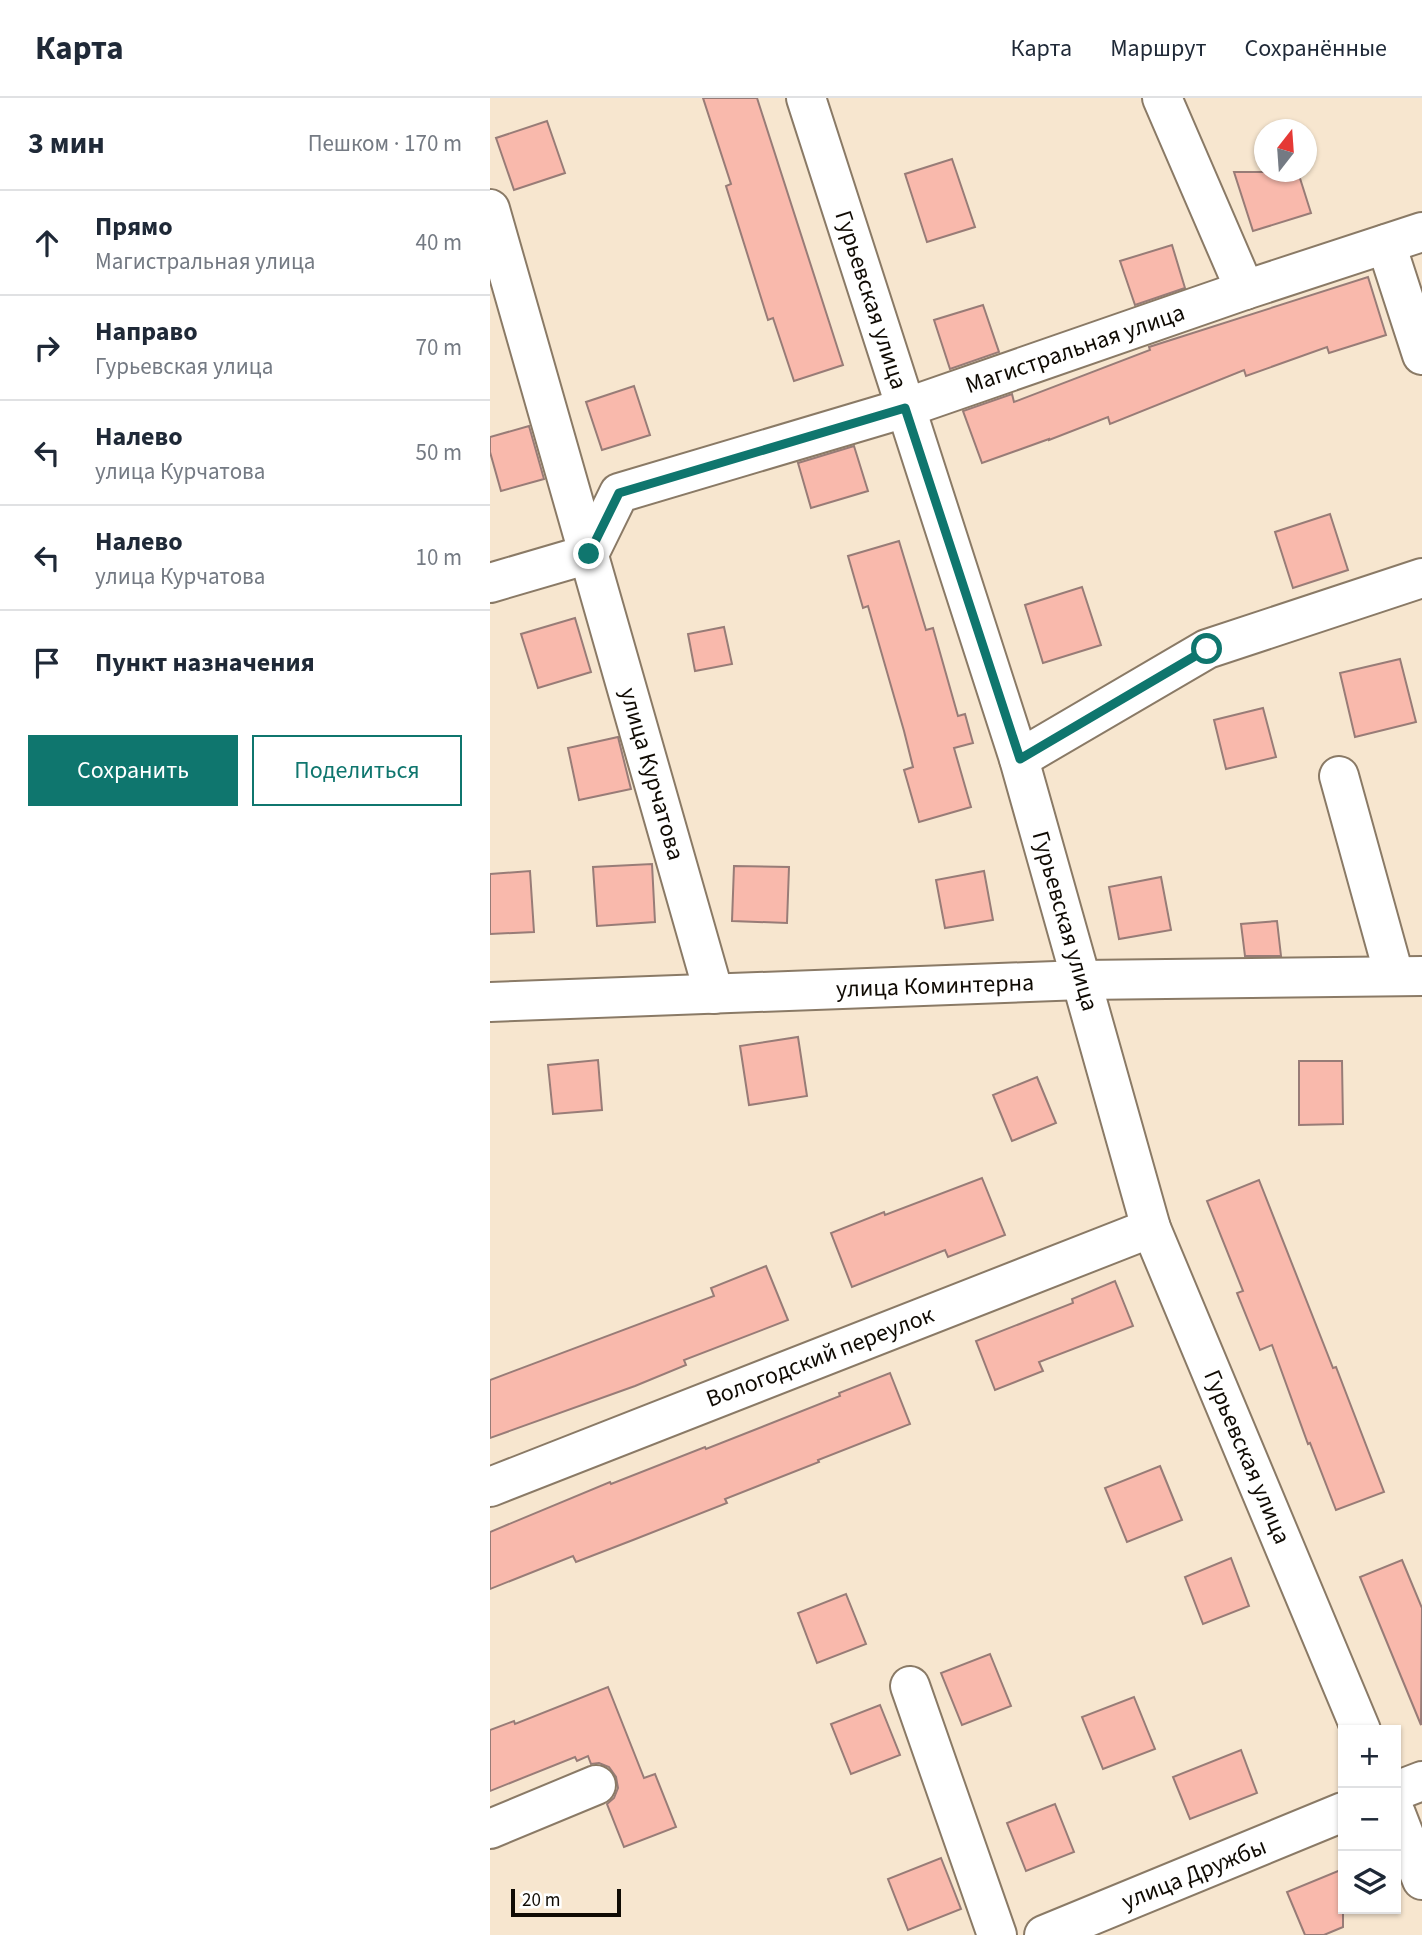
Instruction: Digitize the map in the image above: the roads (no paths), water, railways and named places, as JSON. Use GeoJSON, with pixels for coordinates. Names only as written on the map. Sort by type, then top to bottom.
{"type":"FeatureCollection","features":[{"type":"Feature","properties":{"kind":"street","name":"Гурьевская улица"},"geometry":{"type":"LineString","coordinates":[[806,98],[1020,759],[1151,1228],[1359,1725]]}},
{"type":"Feature","properties":{"kind":"street"},"geometry":{"type":"LineString","coordinates":[[1162,98],[1245,290]]}},
{"type":"Feature","properties":{"kind":"street","name":"улица Курчатова"},"geometry":{"type":"LineString","coordinates":[[490,209],[714,994]]}},
{"type":"Feature","properties":{"kind":"street","name":"Магистральная улица"},"geometry":{"type":"LineString","coordinates":[[905,408],[1245,290],[1422,232]]}},
{"type":"Feature","properties":{"kind":"street"},"geometry":{"type":"LineString","coordinates":[[1386,244],[1422,355]]}},
{"type":"Feature","properties":{"kind":"street"},"geometry":{"type":"LineString","coordinates":[[490,583],[589,554],[619,493],[905,408]]}},
{"type":"Feature","properties":{"kind":"street"},"geometry":{"type":"LineString","coordinates":[[1020,759],[1207,649],[1422,578]]}},
{"type":"Feature","properties":{"kind":"street"},"geometry":{"type":"LineString","coordinates":[[1339,776],[1408,976]]}},
{"type":"Feature","properties":{"kind":"street","name":"улица Коминтерна"},"geometry":{"type":"LineString","coordinates":[[490,1002],[1082,980],[1408,976]]}},
{"type":"Feature","properties":{"kind":"street","name":"Вологодский переулок"},"geometry":{"type":"LineString","coordinates":[[490,1487],[1151,1228]]}},
{"type":"Feature","properties":{"kind":"street"},"geometry":{"type":"LineString","coordinates":[[910,1686],[997,1935]]}},
{"type":"Feature","properties":{"kind":"street"},"geometry":{"type":"LineString","coordinates":[[1401,1789],[1422,1781]]}},
{"type":"Feature","properties":{"kind":"street"},"geometry":{"type":"LineString","coordinates":[[490,1829],[596,1785]]}},
{"type":"Feature","properties":{"kind":"street","name":"улица Дружбы"},"geometry":{"type":"LineString","coordinates":[[1044,1935],[1338,1814]]}},
{"type":"Feature","properties":{"kind":"street"},"geometry":{"type":"LineString","coordinates":[[1401,1827],[1422,1880]]}}]}
